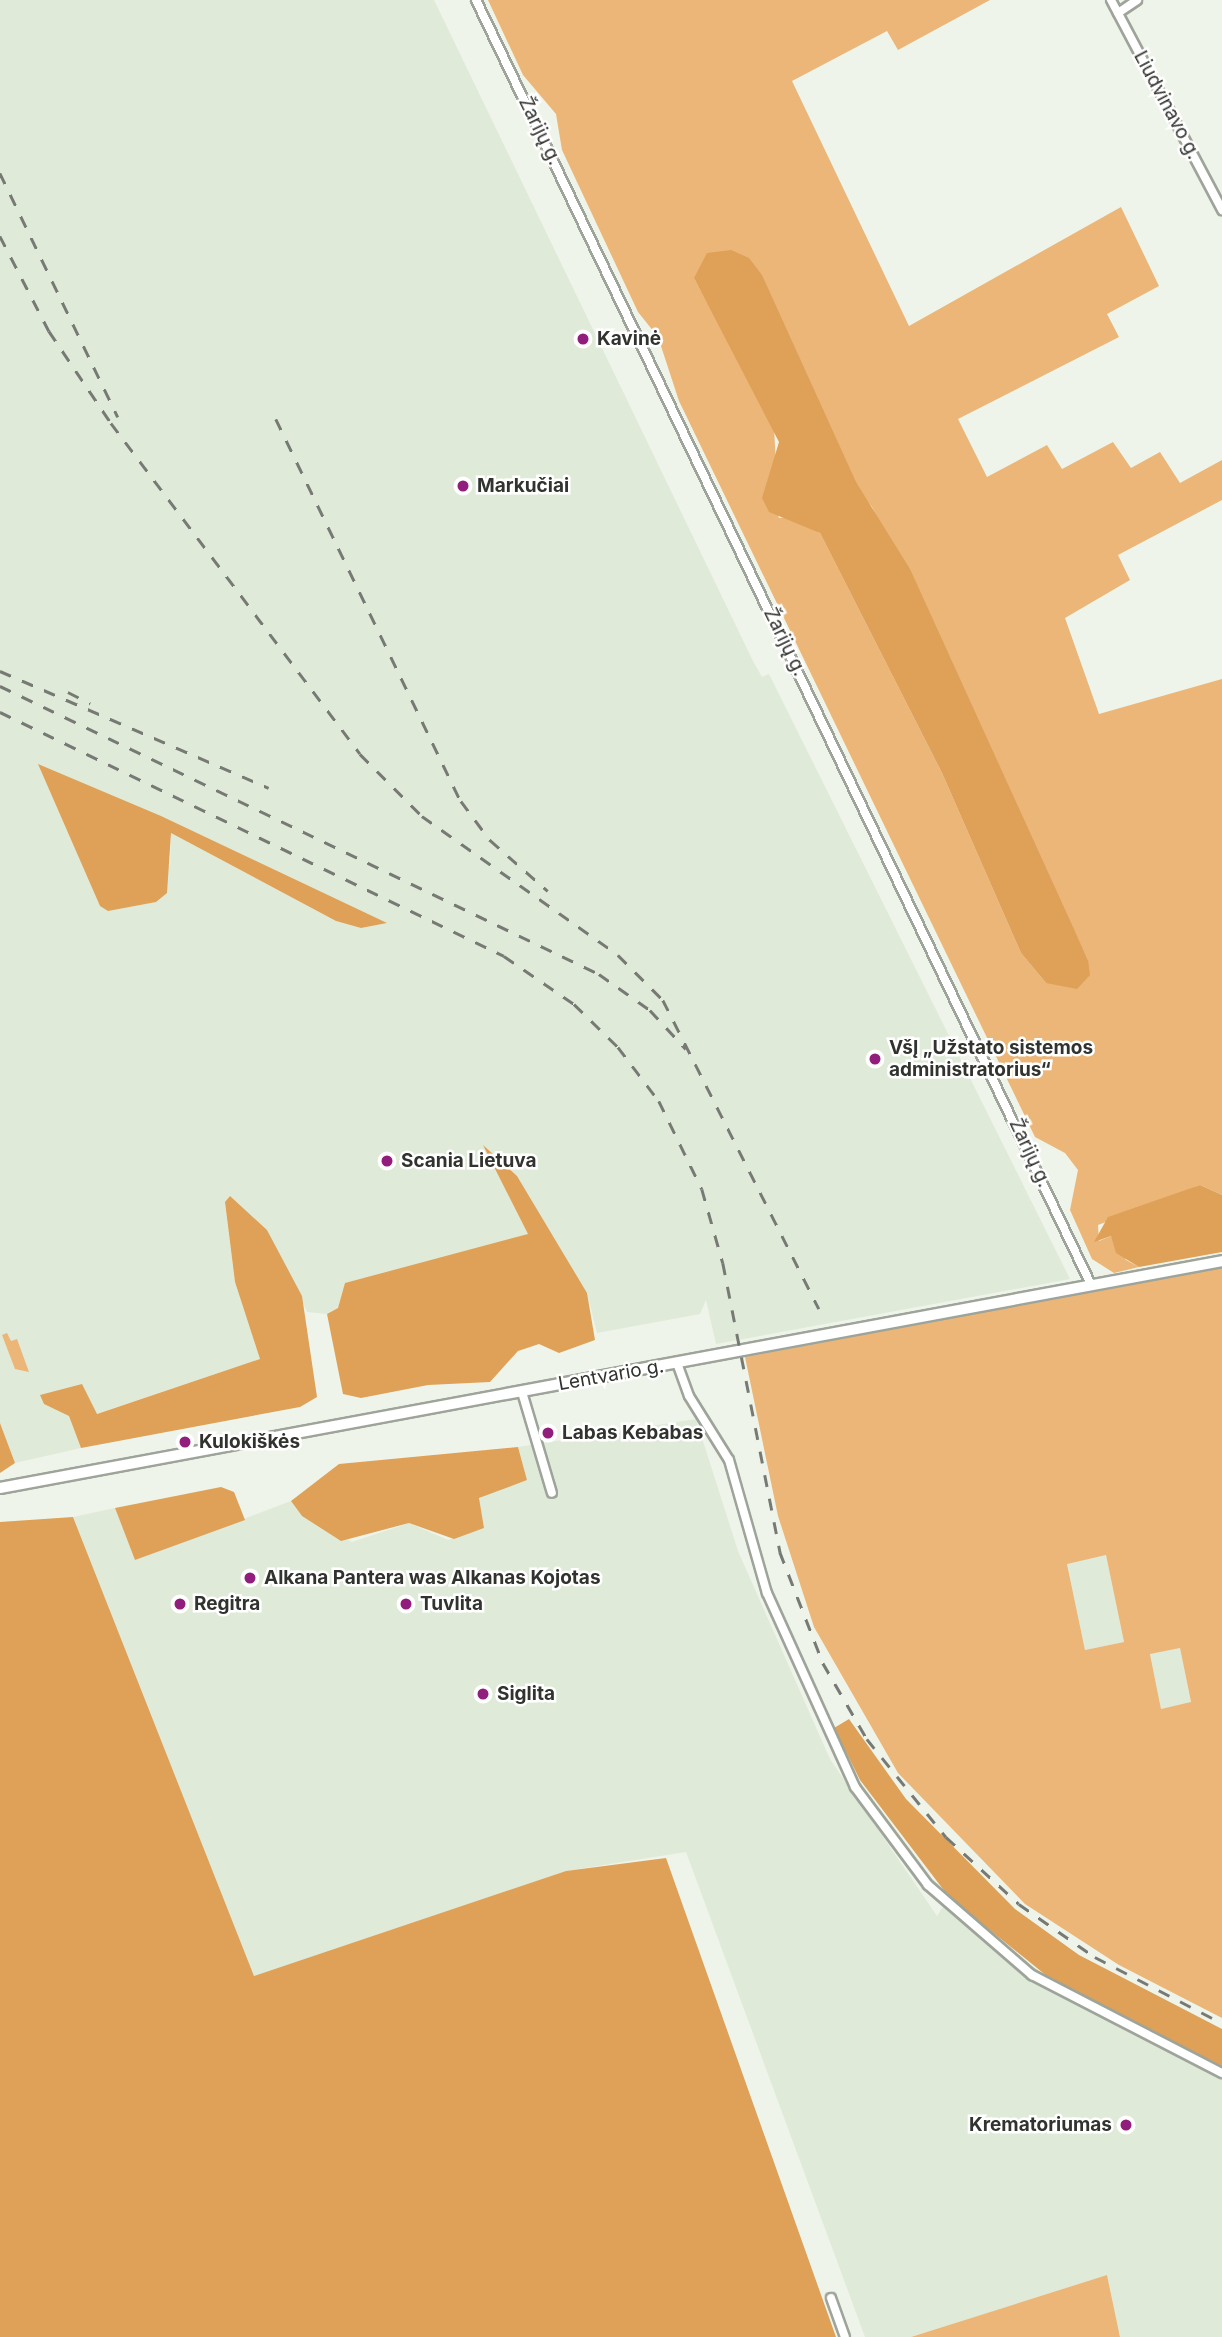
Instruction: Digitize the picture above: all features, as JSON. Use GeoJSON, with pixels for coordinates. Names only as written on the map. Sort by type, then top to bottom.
{"type":"FeatureCollection","features":[{"type":"Feature","properties":{"kind":"main road","name":"Lentvario g."},"geometry":{"type":"LineString","coordinates":[[0,1488],[1222,1261]]}},
{"type":"Feature","properties":{"kind":"street","name":"Žarijų g."},"geometry":{"type":"LineString","coordinates":[[476,0],[1091,1285]]}},
{"type":"Feature","properties":{"kind":"street","name":"Liudvinavo g."},"geometry":{"type":"LineString","coordinates":[[1111,0],[1222,210]]}},
{"type":"Feature","properties":{"kind":"street"},"geometry":{"type":"LineString","coordinates":[[1118,13],[1137,0]]}},
{"type":"Feature","properties":{"kind":"street"},"geometry":{"type":"LineString","coordinates":[[677,1363],[689,1396],[729,1460],[767,1593],[855,1787],[928,1885],[1032,1975],[1222,2073]]}},
{"type":"Feature","properties":{"kind":"street"},"geometry":{"type":"LineString","coordinates":[[522,1392],[552,1493]]}},
{"type":"Feature","properties":{"kind":"street"},"geometry":{"type":"LineString","coordinates":[[831,2298],[845,2337]]}},
{"type":"Feature","properties":{"kind":"shaded area"},"geometry":{"type":"Polygon","coordinates":[[[0,0],[434,0],[753,661],[762,677],[769,674],[1070,1279],[716,1344],[706,1300],[700,1314],[597,1333],[587,1293],[485,1148],[528,1234],[521,1241],[346,1283],[338,1308],[327,1314],[307,1312],[267,1230],[225,1203],[235,1282],[260,1359],[96,1414],[44,1404],[69,1415],[81,1448],[15,1463],[0,1423],[0,0]],[[39,765],[100,906],[170,866],[171,833],[336,921],[361,928],[386,923],[39,765]]]}},
{"type":"Feature","properties":{"kind":"shaded area"},"geometry":{"type":"Polygon","coordinates":[[[488,0],[990,0],[898,50],[887,31],[792,81],[909,326],[1121,207],[1159,286],[1107,314],[1119,337],[958,419],[987,477],[1047,445],[1062,469],[1113,442],[1131,468],[1160,452],[1180,483],[1222,460],[1222,500],[1118,555],[1130,580],[1065,618],[1099,714],[1222,679],[1222,1195],[1200,1185],[1098,1225],[1099,1241],[1111,1236],[1126,1260],[1139,1267],[1114,1273],[1092,1259],[1070,1210],[1078,1170],[1065,1153],[1035,1137],[679,401],[658,337],[638,312],[562,150],[556,114],[523,75],[488,0]],[[694,278],[774,427],[776,466],[767,482],[779,518],[794,517],[820,533],[942,773],[1021,953],[1046,983],[1088,960],[872,507],[694,278]]]}},
{"type":"Feature","properties":{"kind":"shaded area"},"geometry":{"type":"Polygon","coordinates":[[[731,250],[749,258],[762,275],[856,482],[910,569],[1088,960],[1090,975],[1077,989],[1046,983],[1021,953],[942,773],[820,533],[769,512],[762,498],[779,442],[694,278],[707,253],[731,250]]]}},
{"type":"Feature","properties":{"kind":"shaded area"},"geometry":{"type":"Polygon","coordinates":[[[38,764],[161,816],[387,923],[361,928],[336,921],[171,833],[167,893],[156,902],[108,911],[100,906],[38,764]]]}},
{"type":"Feature","properties":{"kind":"shaded area"},"geometry":{"type":"Polygon","coordinates":[[[483,1145],[517,1176],[587,1293],[595,1340],[559,1353],[539,1344],[518,1351],[490,1382],[428,1385],[361,1398],[343,1394],[327,1314],[338,1308],[345,1283],[528,1234],[483,1145]]]}},
{"type":"Feature","properties":{"kind":"shaded area"},"geometry":{"type":"Polygon","coordinates":[[[1200,1185],[1222,1195],[1222,1252],[1139,1267],[1116,1253],[1111,1236],[1094,1242],[1108,1217],[1200,1185]]]}},
{"type":"Feature","properties":{"kind":"shaded area"},"geometry":{"type":"Polygon","coordinates":[[[230,1196],[267,1230],[302,1296],[317,1397],[300,1407],[81,1448],[69,1416],[44,1404],[40,1395],[82,1384],[97,1414],[260,1359],[235,1282],[225,1202],[230,1196]]]}},
{"type":"Feature","properties":{"kind":"shaded area"},"geometry":{"type":"Polygon","coordinates":[[[1222,1268],[1222,2018],[1119,1965],[1025,1904],[898,1773],[814,1627],[778,1516],[745,1357],[1222,1268]],[[1106,1555],[1067,1564],[1085,1650],[1124,1642],[1106,1555]],[[1180,1648],[1150,1654],[1161,1709],[1191,1702],[1180,1648]]]}},
{"type":"Feature","properties":{"kind":"shaded area"},"geometry":{"type":"Polygon","coordinates":[[[7,1333],[11,1341],[17,1339],[29,1372],[15,1369],[2,1335],[7,1333]]]}},
{"type":"Feature","properties":{"kind":"shaded area"},"geometry":{"type":"Polygon","coordinates":[[[696,1419],[738,1551],[830,1759],[937,1916],[949,1897],[1015,1955],[1091,2004],[1222,2066],[1222,2337],[1120,2337],[1107,2275],[911,2337],[865,2337],[686,1852],[566,1871],[254,1976],[73,1517],[115,1508],[135,1560],[291,1501],[302,1516],[352,1542],[409,1523],[448,1540],[484,1528],[476,1503],[485,1493],[527,1480],[518,1447],[696,1419]]]}},
{"type":"Feature","properties":{"kind":"shaded area"},"geometry":{"type":"Polygon","coordinates":[[[0,1423],[15,1463],[0,1473],[0,1423]]]}},
{"type":"Feature","properties":{"kind":"shaded area"},"geometry":{"type":"Polygon","coordinates":[[[518,1447],[527,1480],[479,1498],[484,1528],[454,1539],[409,1523],[341,1541],[302,1516],[291,1501],[339,1464],[518,1447]]]}},
{"type":"Feature","properties":{"kind":"shaded area"},"geometry":{"type":"Polygon","coordinates":[[[221,1487],[234,1492],[245,1520],[135,1560],[115,1508],[221,1487]]]}},
{"type":"Feature","properties":{"kind":"shaded area"},"geometry":{"type":"Polygon","coordinates":[[[73,1517],[254,1976],[566,1871],[666,1858],[836,2337],[0,2337],[0,1522],[73,1517]]]}},
{"type":"Feature","properties":{"kind":"shaded area"},"geometry":{"type":"Polygon","coordinates":[[[1106,1555],[1124,1642],[1085,1650],[1067,1563],[1106,1555]]]}},
{"type":"Feature","properties":{"kind":"shaded area"},"geometry":{"type":"Polygon","coordinates":[[[1180,1648],[1191,1703],[1161,1709],[1150,1653],[1180,1648]]]}},
{"type":"Feature","properties":{"kind":"shaded area"},"geometry":{"type":"Polygon","coordinates":[[[849,1719],[906,1799],[1015,1909],[1079,1955],[1222,2029],[1222,2066],[1058,1985],[949,1897],[860,1780],[834,1728],[849,1719]]]}},
{"type":"Feature","properties":{"kind":"shaded area"},"geometry":{"type":"Polygon","coordinates":[[[1107,2275],[1120,2337],[911,2337],[1107,2275]]]}},
{"type":"Feature","properties":{"kind":"railway"},"geometry":{"type":"LineString","coordinates":[[0,173],[118,417]]}},
{"type":"Feature","properties":{"kind":"railway"},"geometry":{"type":"LineString","coordinates":[[0,236],[49,331],[111,423],[360,754],[422,816],[618,955],[663,1000],[819,1309]]}},
{"type":"Feature","properties":{"kind":"railway"},"geometry":{"type":"LineString","coordinates":[[276,419],[461,801],[490,840],[548,891]]}},
{"type":"Feature","properties":{"kind":"railway"},"geometry":{"type":"LineString","coordinates":[[0,671],[269,788]]}},
{"type":"Feature","properties":{"kind":"railway"},"geometry":{"type":"LineString","coordinates":[[0,686],[599,974],[650,1010],[686,1049]]}},
{"type":"Feature","properties":{"kind":"railway"},"geometry":{"type":"LineString","coordinates":[[68,692],[90,703]]}},
{"type":"Feature","properties":{"kind":"railway"},"geometry":{"type":"LineString","coordinates":[[0,712],[504,956],[574,1004],[618,1047],[659,1101],[702,1189],[723,1263],[780,1552],[823,1663],[867,1739],[946,1837],[1019,1904],[1095,1957],[1222,2023]]}},
{"type":"Feature","properties":{"kind":"place","name":"Kavinė"},"geometry":{"type":"Point","coordinates":[583,339]}},
{"type":"Feature","properties":{"kind":"place","name":"Markučiai"},"geometry":{"type":"Point","coordinates":[463,486]}},
{"type":"Feature","properties":{"kind":"place","name":"VšĮ „Užstato sistemos administratorius“"},"geometry":{"type":"Point","coordinates":[875,1059]}},
{"type":"Feature","properties":{"kind":"place","name":"Scania Lietuva"},"geometry":{"type":"Point","coordinates":[387,1161]}},
{"type":"Feature","properties":{"kind":"place","name":"Labas Kebabas"},"geometry":{"type":"Point","coordinates":[548,1433]}},
{"type":"Feature","properties":{"kind":"place","name":"Kulokiškės"},"geometry":{"type":"Point","coordinates":[185,1442]}},
{"type":"Feature","properties":{"kind":"place","name":"Alkana Pantera was Alkanas Kojotas"},"geometry":{"type":"Point","coordinates":[250,1578]}},
{"type":"Feature","properties":{"kind":"place","name":"Regitra"},"geometry":{"type":"Point","coordinates":[180,1604]}},
{"type":"Feature","properties":{"kind":"place","name":"Tuvlita"},"geometry":{"type":"Point","coordinates":[406,1604]}},
{"type":"Feature","properties":{"kind":"place","name":"Siglita"},"geometry":{"type":"Point","coordinates":[483,1694]}},
{"type":"Feature","properties":{"kind":"place","name":"Krematoriumas"},"geometry":{"type":"Point","coordinates":[1126,2125]}}]}
